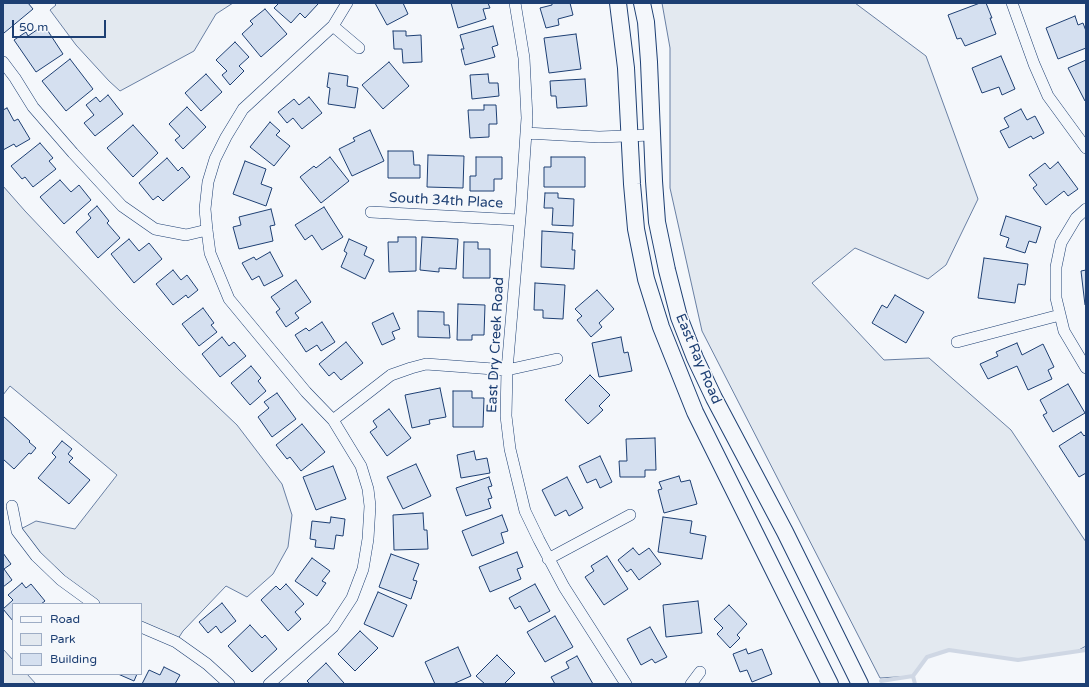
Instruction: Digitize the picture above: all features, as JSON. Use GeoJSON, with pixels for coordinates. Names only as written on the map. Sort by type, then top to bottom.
{"type":"FeatureCollection","features":[{"type":"Feature","properties":{"kind":"main road","name":"East Ray Road"},"geometry":{"type":"LineString","coordinates":[[618,3],[626,68],[629,136],[636,229],[646,279],[661,327],[699,419],[830,684]]}},
{"type":"Feature","properties":{"kind":"main road","name":"East Ray Road"},"geometry":{"type":"LineString","coordinates":[[642,3],[646,22],[657,222],[679,317],[695,358],[714,398],[785,532],[860,684]]}},
{"type":"Feature","properties":{"kind":"street"},"geometry":{"type":"LineString","coordinates":[[269,684],[333,627],[352,598],[363,569],[368,539],[370,506],[368,489],[361,466],[333,420],[306,392],[229,299],[210,253],[205,208],[208,182],[215,159],[243,109],[333,26],[347,3]]}},
{"type":"Feature","properties":{"kind":"street","name":"East Dry Creek Road"},"geometry":{"type":"LineString","coordinates":[[515,3],[524,58],[526,133],[507,370],[506,416],[510,449],[526,511],[548,558],[564,587],[626,684]]}},
{"type":"Feature","properties":{"kind":"street"},"geometry":{"type":"LineString","coordinates":[[1012,3],[1034,64],[1048,96],[1086,148]]}},
{"type":"Feature","properties":{"kind":"street"},"geometry":{"type":"LineString","coordinates":[[333,26],[359,48]]}},
{"type":"Feature","properties":{"kind":"street"},"geometry":{"type":"LineString","coordinates":[[3,62],[15,78],[32,107],[122,206],[155,229],[186,235],[207,230]]}},
{"type":"Feature","properties":{"kind":"street"},"geometry":{"type":"LineString","coordinates":[[526,133],[599,137],[652,135]]}},
{"type":"Feature","properties":{"kind":"street"},"geometry":{"type":"LineString","coordinates":[[1086,209],[1076,218],[1061,243],[1056,266],[1056,298],[1064,331],[1086,368]]}},
{"type":"Feature","properties":{"kind":"street","name":"South 34th Place"},"geometry":{"type":"LineString","coordinates":[[371,212],[519,220]]}},
{"type":"Feature","properties":{"kind":"street"},"geometry":{"type":"LineString","coordinates":[[957,342],[1060,315]]}},
{"type":"Feature","properties":{"kind":"street"},"geometry":{"type":"LineString","coordinates":[[333,420],[391,375],[411,368],[426,364],[507,370],[557,358]]}},
{"type":"Feature","properties":{"kind":"street"},"geometry":{"type":"LineString","coordinates":[[12,506],[17,531],[36,556],[61,580],[93,603]]}},
{"type":"Feature","properties":{"kind":"street"},"geometry":{"type":"LineString","coordinates":[[548,558],[630,516]]}},
{"type":"Feature","properties":{"kind":"street"},"geometry":{"type":"LineString","coordinates":[[142,627],[176,642],[207,664],[229,684]]}},
{"type":"Feature","properties":{"kind":"street"},"geometry":{"type":"LineString","coordinates":[[692,684],[700,672]]}},
{"type":"Feature","properties":{"kind":"green space"},"geometry":{"type":"Polygon","coordinates":[[[54,3],[233,3],[216,14],[194,51],[120,91],[76,45],[50,10],[56,5],[54,3]]]}},
{"type":"Feature","properties":{"kind":"green space"},"geometry":{"type":"Polygon","coordinates":[[[662,3],[855,3],[926,56],[978,199],[946,265],[928,279],[855,248],[812,283],[884,360],[929,358],[1011,430],[1086,542],[1086,646],[1075,652],[1018,660],[949,650],[927,657],[913,676],[880,678],[702,331],[670,188],[670,48],[662,3]]]}},
{"type":"Feature","properties":{"kind":"green space"},"geometry":{"type":"Polygon","coordinates":[[[3,186],[118,309],[237,425],[282,484],[292,515],[288,547],[273,574],[247,597],[226,586],[183,631],[176,642],[142,627],[142,603],[93,603],[17,531],[36,521],[75,529],[117,475],[10,386],[3,395],[3,186]]]}},
{"type":"Feature","properties":{"kind":"green space"},"geometry":{"type":"Polygon","coordinates":[[[3,649],[12,659],[12,675],[28,675],[36,684],[3,684],[3,649]]]}},
{"type":"Feature","properties":{"kind":"building"},"geometry":{"type":"Polygon","coordinates":[[[3,3],[28,3],[33,9],[4,33],[3,3]]]}},
{"type":"Feature","properties":{"kind":"building"},"geometry":{"type":"Polygon","coordinates":[[[279,3],[318,4],[305,18],[300,13],[291,23],[274,8],[279,3]]]}},
{"type":"Feature","properties":{"kind":"building"},"geometry":{"type":"Polygon","coordinates":[[[375,3],[403,3],[408,14],[387,25],[375,3]]]}},
{"type":"Feature","properties":{"kind":"building"},"geometry":{"type":"Polygon","coordinates":[[[451,3],[488,3],[490,8],[483,9],[486,19],[458,28],[451,3]]]}},
{"type":"Feature","properties":{"kind":"building"},"geometry":{"type":"Polygon","coordinates":[[[552,3],[570,3],[573,15],[558,19],[559,25],[546,28],[540,8],[552,5],[552,3]]]}},
{"type":"Feature","properties":{"kind":"building"},"geometry":{"type":"Polygon","coordinates":[[[980,3],[986,3],[996,34],[965,46],[961,38],[957,39],[948,15],[980,3]]]}},
{"type":"Feature","properties":{"kind":"building"},"geometry":{"type":"Polygon","coordinates":[[[265,9],[287,34],[261,57],[242,34],[253,24],[250,21],[265,9]]]}},
{"type":"Feature","properties":{"kind":"building"},"geometry":{"type":"Polygon","coordinates":[[[1075,16],[1078,25],[1083,23],[1086,31],[1086,48],[1058,59],[1046,28],[1075,16]]]}},
{"type":"Feature","properties":{"kind":"building"},"geometry":{"type":"Polygon","coordinates":[[[44,25],[63,54],[36,72],[14,40],[26,32],[28,36],[44,25]]]}},
{"type":"Feature","properties":{"kind":"building"},"geometry":{"type":"Polygon","coordinates":[[[493,26],[498,45],[492,47],[495,57],[465,65],[461,49],[464,49],[460,35],[493,26]]]}},
{"type":"Feature","properties":{"kind":"building"},"geometry":{"type":"Polygon","coordinates":[[[393,31],[406,31],[406,36],[421,35],[422,62],[403,63],[402,49],[394,49],[393,31]]]}},
{"type":"Feature","properties":{"kind":"building"},"geometry":{"type":"Polygon","coordinates":[[[576,34],[581,69],[549,73],[544,38],[576,34]]]}},
{"type":"Feature","properties":{"kind":"building"},"geometry":{"type":"Polygon","coordinates":[[[235,42],[249,57],[239,66],[244,71],[230,85],[222,75],[227,71],[216,60],[235,42]]]}},
{"type":"Feature","properties":{"kind":"building"},"geometry":{"type":"Polygon","coordinates":[[[1001,56],[1015,89],[1002,95],[999,87],[982,93],[972,68],[1001,56]]]}},
{"type":"Feature","properties":{"kind":"building"},"geometry":{"type":"Polygon","coordinates":[[[70,59],[93,89],[66,111],[42,81],[70,59]]]}},
{"type":"Feature","properties":{"kind":"building"},"geometry":{"type":"Polygon","coordinates":[[[1086,60],[1086,100],[1085,101],[1068,68],[1086,60]]]}},
{"type":"Feature","properties":{"kind":"building"},"geometry":{"type":"Polygon","coordinates":[[[389,62],[409,86],[383,109],[362,85],[389,62]]]}},
{"type":"Feature","properties":{"kind":"building"},"geometry":{"type":"Polygon","coordinates":[[[329,73],[348,76],[347,86],[358,88],[355,108],[328,104],[330,88],[327,87],[329,73]]]}},
{"type":"Feature","properties":{"kind":"building"},"geometry":{"type":"Polygon","coordinates":[[[206,74],[222,92],[201,111],[185,93],[206,74]]]}},
{"type":"Feature","properties":{"kind":"building"},"geometry":{"type":"Polygon","coordinates":[[[488,74],[489,83],[498,83],[499,96],[472,99],[470,75],[488,74]]]}},
{"type":"Feature","properties":{"kind":"building"},"geometry":{"type":"Polygon","coordinates":[[[585,79],[587,106],[557,108],[556,96],[551,96],[550,81],[585,79]]]}},
{"type":"Feature","properties":{"kind":"building"},"geometry":{"type":"Polygon","coordinates":[[[108,95],[123,114],[95,136],[84,123],[94,115],[86,105],[96,97],[100,102],[108,95]]]}},
{"type":"Feature","properties":{"kind":"building"},"geometry":{"type":"Polygon","coordinates":[[[309,97],[322,113],[302,129],[293,118],[287,123],[278,112],[294,99],[299,105],[309,97]]]}},
{"type":"Feature","properties":{"kind":"building"},"geometry":{"type":"Polygon","coordinates":[[[484,105],[496,105],[497,124],[489,124],[489,137],[470,138],[468,110],[484,110],[484,105]]]}},
{"type":"Feature","properties":{"kind":"building"},"geometry":{"type":"Polygon","coordinates":[[[187,107],[206,127],[183,149],[175,140],[180,136],[169,124],[187,107]]]}},
{"type":"Feature","properties":{"kind":"building"},"geometry":{"type":"Polygon","coordinates":[[[7,108],[14,121],[18,119],[30,139],[16,147],[14,144],[3,150],[3,110],[7,108]]]}},
{"type":"Feature","properties":{"kind":"building"},"geometry":{"type":"Polygon","coordinates":[[[1021,109],[1027,120],[1035,116],[1044,133],[1033,139],[1031,136],[1009,148],[1000,131],[1009,127],[1004,118],[1021,109]]]}},
{"type":"Feature","properties":{"kind":"building"},"geometry":{"type":"Polygon","coordinates":[[[270,122],[280,131],[276,135],[290,146],[274,166],[250,147],[270,122]]]}},
{"type":"Feature","properties":{"kind":"building"},"geometry":{"type":"Polygon","coordinates":[[[133,125],[158,153],[133,177],[107,148],[133,125]]]}},
{"type":"Feature","properties":{"kind":"building"},"geometry":{"type":"Polygon","coordinates":[[[370,130],[384,161],[352,176],[339,149],[355,141],[353,138],[370,130]]]}},
{"type":"Feature","properties":{"kind":"building"},"geometry":{"type":"Polygon","coordinates":[[[40,143],[53,158],[49,161],[56,169],[33,187],[25,177],[22,179],[11,166],[40,143]]]}},
{"type":"Feature","properties":{"kind":"building"},"geometry":{"type":"Polygon","coordinates":[[[388,151],[413,151],[414,165],[420,165],[420,178],[388,178],[388,151]]]}},
{"type":"Feature","properties":{"kind":"building"},"geometry":{"type":"Polygon","coordinates":[[[428,155],[464,156],[463,188],[427,187],[428,155]]]}},
{"type":"Feature","properties":{"kind":"building"},"geometry":{"type":"Polygon","coordinates":[[[330,157],[349,181],[321,203],[300,177],[314,166],[316,168],[330,157]]]}},
{"type":"Feature","properties":{"kind":"building"},"geometry":{"type":"Polygon","coordinates":[[[476,157],[502,157],[502,179],[494,179],[494,191],[470,191],[470,176],[476,176],[476,157]]]}},
{"type":"Feature","properties":{"kind":"building"},"geometry":{"type":"Polygon","coordinates":[[[551,157],[585,157],[585,187],[544,187],[544,167],[551,167],[551,157]]]}},
{"type":"Feature","properties":{"kind":"building"},"geometry":{"type":"Polygon","coordinates":[[[167,158],[178,171],[182,167],[190,177],[163,201],[158,196],[153,200],[139,183],[167,158]]]}},
{"type":"Feature","properties":{"kind":"building"},"geometry":{"type":"Polygon","coordinates":[[[245,161],[266,169],[261,184],[272,188],[266,206],[233,194],[245,161]]]}},
{"type":"Feature","properties":{"kind":"building"},"geometry":{"type":"Polygon","coordinates":[[[1058,162],[1078,189],[1068,196],[1064,191],[1046,205],[1033,188],[1037,185],[1029,175],[1045,163],[1050,169],[1058,162]]]}},
{"type":"Feature","properties":{"kind":"building"},"geometry":{"type":"Polygon","coordinates":[[[60,180],[71,192],[79,185],[91,200],[64,224],[40,197],[60,180]]]}},
{"type":"Feature","properties":{"kind":"building"},"geometry":{"type":"Polygon","coordinates":[[[545,193],[558,193],[558,198],[574,199],[573,226],[552,225],[553,208],[544,208],[545,193]]]}},
{"type":"Feature","properties":{"kind":"building"},"geometry":{"type":"Polygon","coordinates":[[[97,206],[109,221],[107,223],[120,238],[98,258],[76,232],[91,218],[88,214],[97,206]]]}},
{"type":"Feature","properties":{"kind":"building"},"geometry":{"type":"Polygon","coordinates":[[[324,207],[343,237],[322,250],[312,235],[305,240],[295,225],[324,207]]]}},
{"type":"Feature","properties":{"kind":"building"},"geometry":{"type":"Polygon","coordinates":[[[271,209],[275,225],[270,226],[273,241],[239,249],[233,227],[241,225],[239,217],[271,209]]]}},
{"type":"Feature","properties":{"kind":"building"},"geometry":{"type":"Polygon","coordinates":[[[1006,216],[1041,227],[1036,243],[1029,241],[1025,253],[1006,247],[1009,238],[1000,235],[1006,216]]]}},
{"type":"Feature","properties":{"kind":"building"},"geometry":{"type":"Polygon","coordinates":[[[542,231],[573,233],[572,250],[575,250],[574,269],[541,267],[542,231]]]}},
{"type":"Feature","properties":{"kind":"building"},"geometry":{"type":"Polygon","coordinates":[[[398,237],[416,237],[416,271],[389,272],[388,242],[398,242],[398,237]]]}},
{"type":"Feature","properties":{"kind":"building"},"geometry":{"type":"Polygon","coordinates":[[[422,237],[458,239],[456,269],[439,268],[439,272],[420,270],[422,237]]]}},
{"type":"Feature","properties":{"kind":"building"},"geometry":{"type":"Polygon","coordinates":[[[129,239],[139,251],[149,243],[162,259],[134,283],[111,254],[129,239]]]}},
{"type":"Feature","properties":{"kind":"building"},"geometry":{"type":"Polygon","coordinates":[[[349,239],[367,247],[364,255],[374,260],[365,279],[341,267],[347,253],[344,251],[349,239]]]}},
{"type":"Feature","properties":{"kind":"building"},"geometry":{"type":"Polygon","coordinates":[[[464,242],[478,242],[478,249],[490,249],[490,278],[463,278],[464,242]]]}},
{"type":"Feature","properties":{"kind":"building"},"geometry":{"type":"Polygon","coordinates":[[[270,252],[283,276],[264,286],[259,276],[252,280],[242,263],[254,257],[256,260],[270,252]]]}},
{"type":"Feature","properties":{"kind":"building"},"geometry":{"type":"Polygon","coordinates":[[[984,258],[1028,264],[1025,285],[1018,284],[1015,303],[978,298],[984,258]]]}},
{"type":"Feature","properties":{"kind":"building"},"geometry":{"type":"Polygon","coordinates":[[[173,270],[181,280],[187,275],[198,290],[188,298],[186,295],[173,305],[156,284],[173,270]]]}},
{"type":"Feature","properties":{"kind":"building"},"geometry":{"type":"Polygon","coordinates":[[[1086,270],[1086,305],[1085,305],[1081,271],[1086,270]]]}},
{"type":"Feature","properties":{"kind":"building"},"geometry":{"type":"Polygon","coordinates":[[[296,280],[311,302],[295,313],[299,318],[286,327],[276,312],[280,309],[271,297],[296,280]]]}},
{"type":"Feature","properties":{"kind":"building"},"geometry":{"type":"Polygon","coordinates":[[[535,283],[565,285],[563,319],[543,318],[543,310],[534,310],[535,283]]]}},
{"type":"Feature","properties":{"kind":"building"},"geometry":{"type":"Polygon","coordinates":[[[597,290],[614,309],[599,323],[602,327],[591,337],[577,320],[582,316],[575,309],[597,290]]]}},
{"type":"Feature","properties":{"kind":"building"},"geometry":{"type":"Polygon","coordinates":[[[895,295],[924,312],[906,343],[872,323],[882,305],[887,308],[895,295]]]}},
{"type":"Feature","properties":{"kind":"building"},"geometry":{"type":"Polygon","coordinates":[[[458,304],[485,305],[484,335],[472,335],[472,340],[457,340],[458,304]]]}},
{"type":"Feature","properties":{"kind":"building"},"geometry":{"type":"Polygon","coordinates":[[[203,308],[214,323],[211,325],[217,332],[199,346],[182,324],[203,308]]]}},
{"type":"Feature","properties":{"kind":"building"},"geometry":{"type":"Polygon","coordinates":[[[418,311],[444,312],[444,325],[449,325],[450,338],[418,337],[418,311]]]}},
{"type":"Feature","properties":{"kind":"building"},"geometry":{"type":"Polygon","coordinates":[[[393,313],[400,329],[392,332],[395,339],[382,345],[372,323],[393,313]]]}},
{"type":"Feature","properties":{"kind":"building"},"geometry":{"type":"Polygon","coordinates":[[[322,322],[335,342],[321,351],[317,345],[306,352],[295,335],[306,328],[309,331],[322,322]]]}},
{"type":"Feature","properties":{"kind":"building"},"geometry":{"type":"Polygon","coordinates":[[[222,337],[229,346],[234,342],[246,356],[220,377],[202,354],[222,337]]]}},
{"type":"Feature","properties":{"kind":"building"},"geometry":{"type":"Polygon","coordinates":[[[621,337],[624,353],[628,352],[632,371],[599,377],[592,343],[621,337]]]}},
{"type":"Feature","properties":{"kind":"building"},"geometry":{"type":"Polygon","coordinates":[[[346,342],[363,363],[341,380],[334,372],[329,376],[319,364],[346,342]]]}},
{"type":"Feature","properties":{"kind":"building"},"geometry":{"type":"Polygon","coordinates":[[[1017,343],[1022,355],[1043,344],[1054,367],[1048,370],[1052,379],[1028,390],[1017,366],[988,379],[980,364],[998,356],[996,352],[1017,343]]]}},
{"type":"Feature","properties":{"kind":"building"},"geometry":{"type":"Polygon","coordinates":[[[251,366],[261,378],[258,381],[266,391],[250,405],[231,383],[251,366]]]}},
{"type":"Feature","properties":{"kind":"building"},"geometry":{"type":"Polygon","coordinates":[[[590,375],[610,395],[599,406],[603,410],[588,424],[565,400],[590,375]]]}},
{"type":"Feature","properties":{"kind":"building"},"geometry":{"type":"Polygon","coordinates":[[[1068,384],[1085,413],[1053,432],[1043,415],[1047,413],[1040,400],[1068,384]]]}},
{"type":"Feature","properties":{"kind":"building"},"geometry":{"type":"Polygon","coordinates":[[[440,388],[446,417],[429,420],[430,424],[412,428],[405,395],[440,388]]]}},
{"type":"Feature","properties":{"kind":"building"},"geometry":{"type":"Polygon","coordinates":[[[453,391],[472,391],[472,398],[484,398],[483,427],[453,427],[453,391]]]}},
{"type":"Feature","properties":{"kind":"building"},"geometry":{"type":"Polygon","coordinates":[[[277,393],[296,419],[272,437],[258,417],[269,408],[264,402],[277,393]]]}},
{"type":"Feature","properties":{"kind":"building"},"geometry":{"type":"Polygon","coordinates":[[[389,409],[411,438],[387,456],[370,432],[377,427],[373,421],[389,409]]]}},
{"type":"Feature","properties":{"kind":"building"},"geometry":{"type":"Polygon","coordinates":[[[3,416],[36,448],[31,454],[29,453],[14,469],[3,459],[3,416]]]}},
{"type":"Feature","properties":{"kind":"building"},"geometry":{"type":"Polygon","coordinates":[[[302,424],[325,452],[301,471],[290,457],[287,459],[276,445],[302,424]]]}},
{"type":"Feature","properties":{"kind":"building"},"geometry":{"type":"Polygon","coordinates":[[[1081,432],[1084,436],[1086,434],[1086,473],[1079,477],[1059,446],[1081,432]]]}},
{"type":"Feature","properties":{"kind":"building"},"geometry":{"type":"Polygon","coordinates":[[[655,438],[656,470],[645,470],[645,477],[620,477],[619,461],[627,461],[626,439],[655,438]]]}},
{"type":"Feature","properties":{"kind":"building"},"geometry":{"type":"Polygon","coordinates":[[[62,441],[72,449],[68,454],[73,458],[69,462],[90,480],[69,504],[38,478],[56,457],[52,453],[62,441]]]}},
{"type":"Feature","properties":{"kind":"building"},"geometry":{"type":"Polygon","coordinates":[[[474,451],[476,460],[487,458],[490,473],[461,478],[457,455],[474,451]]]}},
{"type":"Feature","properties":{"kind":"building"},"geometry":{"type":"Polygon","coordinates":[[[600,456],[612,482],[600,488],[596,479],[587,483],[579,466],[600,456]]]}},
{"type":"Feature","properties":{"kind":"building"},"geometry":{"type":"Polygon","coordinates":[[[416,464],[431,496],[403,509],[387,477],[416,464]]]}},
{"type":"Feature","properties":{"kind":"building"},"geometry":{"type":"Polygon","coordinates":[[[333,466],[346,499],[316,510],[303,477],[333,466]]]}},
{"type":"Feature","properties":{"kind":"building"},"geometry":{"type":"Polygon","coordinates":[[[679,476],[681,482],[690,480],[697,504],[664,513],[658,490],[662,489],[659,482],[679,476]]]}},
{"type":"Feature","properties":{"kind":"building"},"geometry":{"type":"Polygon","coordinates":[[[489,477],[492,486],[488,487],[492,498],[488,499],[491,508],[466,516],[456,488],[489,477]]]}},
{"type":"Feature","properties":{"kind":"building"},"geometry":{"type":"Polygon","coordinates":[[[567,477],[583,508],[569,516],[566,510],[555,516],[542,490],[567,477]]]}},
{"type":"Feature","properties":{"kind":"building"},"geometry":{"type":"Polygon","coordinates":[[[423,513],[424,530],[427,530],[428,549],[394,550],[393,515],[423,513]]]}},
{"type":"Feature","properties":{"kind":"building"},"geometry":{"type":"Polygon","coordinates":[[[502,515],[508,531],[501,533],[504,543],[472,556],[462,531],[502,515]]]}},
{"type":"Feature","properties":{"kind":"building"},"geometry":{"type":"Polygon","coordinates":[[[331,517],[345,519],[343,536],[336,535],[334,549],[315,547],[316,540],[310,539],[312,521],[330,523],[331,517]]]}},
{"type":"Feature","properties":{"kind":"building"},"geometry":{"type":"Polygon","coordinates":[[[663,517],[692,521],[690,533],[706,536],[702,559],[658,552],[663,517]]]}},
{"type":"Feature","properties":{"kind":"building"},"geometry":{"type":"Polygon","coordinates":[[[633,548],[639,555],[649,548],[661,564],[639,580],[631,569],[627,572],[618,560],[633,548]]]}},
{"type":"Feature","properties":{"kind":"building"},"geometry":{"type":"Polygon","coordinates":[[[517,552],[523,567],[517,569],[521,579],[490,592],[479,567],[517,552]]]}},
{"type":"Feature","properties":{"kind":"building"},"geometry":{"type":"Polygon","coordinates":[[[3,553],[11,564],[4,569],[12,580],[3,587],[3,553]]]}},
{"type":"Feature","properties":{"kind":"building"},"geometry":{"type":"Polygon","coordinates":[[[391,554],[419,564],[413,580],[417,581],[411,599],[379,587],[391,554]]]}},
{"type":"Feature","properties":{"kind":"building"},"geometry":{"type":"Polygon","coordinates":[[[607,556],[628,589],[604,605],[585,577],[594,571],[591,566],[607,556]]]}},
{"type":"Feature","properties":{"kind":"building"},"geometry":{"type":"Polygon","coordinates":[[[312,558],[330,571],[322,581],[326,583],[317,596],[295,581],[312,558]]]}},
{"type":"Feature","properties":{"kind":"building"},"geometry":{"type":"Polygon","coordinates":[[[22,583],[26,588],[31,584],[45,601],[42,603],[12,603],[12,620],[3,609],[13,600],[8,595],[22,583]]]}},
{"type":"Feature","properties":{"kind":"building"},"geometry":{"type":"Polygon","coordinates":[[[286,584],[304,604],[295,612],[301,619],[288,631],[261,600],[276,586],[280,590],[286,584]]]}},
{"type":"Feature","properties":{"kind":"building"},"geometry":{"type":"Polygon","coordinates":[[[535,584],[550,611],[529,622],[520,606],[515,609],[509,598],[535,584]]]}},
{"type":"Feature","properties":{"kind":"building"},"geometry":{"type":"Polygon","coordinates":[[[378,592],[407,605],[393,637],[364,624],[378,592]]]}},
{"type":"Feature","properties":{"kind":"building"},"geometry":{"type":"Polygon","coordinates":[[[698,601],[702,633],[666,637],[663,605],[698,601]]]}},
{"type":"Feature","properties":{"kind":"building"},"geometry":{"type":"Polygon","coordinates":[[[222,603],[236,621],[221,633],[216,626],[208,633],[199,622],[222,603]]]}},
{"type":"Feature","properties":{"kind":"building"},"geometry":{"type":"Polygon","coordinates":[[[729,605],[747,624],[737,635],[740,638],[730,648],[717,634],[723,628],[714,619],[729,605]]]}},
{"type":"Feature","properties":{"kind":"building"},"geometry":{"type":"Polygon","coordinates":[[[555,616],[573,647],[545,662],[527,632],[555,616]]]}},
{"type":"Feature","properties":{"kind":"building"},"geometry":{"type":"Polygon","coordinates":[[[250,625],[262,638],[265,635],[277,649],[252,672],[228,646],[250,625]]]}},
{"type":"Feature","properties":{"kind":"building"},"geometry":{"type":"Polygon","coordinates":[[[650,627],[667,657],[655,663],[652,659],[641,665],[627,639],[650,627]]]}},
{"type":"Feature","properties":{"kind":"building"},"geometry":{"type":"Polygon","coordinates":[[[360,631],[378,648],[355,671],[338,654],[360,631]]]}},
{"type":"Feature","properties":{"kind":"building"},"geometry":{"type":"Polygon","coordinates":[[[458,647],[471,676],[453,684],[435,684],[425,662],[458,647]]]}},
{"type":"Feature","properties":{"kind":"building"},"geometry":{"type":"Polygon","coordinates":[[[746,649],[748,654],[762,649],[772,674],[752,682],[747,670],[740,672],[733,654],[746,649]]]}},
{"type":"Feature","properties":{"kind":"building"},"geometry":{"type":"Polygon","coordinates":[[[497,655],[515,673],[504,684],[485,684],[476,676],[497,655]]]}},
{"type":"Feature","properties":{"kind":"building"},"geometry":{"type":"Polygon","coordinates":[[[577,656],[593,684],[555,684],[551,677],[569,668],[566,662],[577,656]]]}},
{"type":"Feature","properties":{"kind":"building"},"geometry":{"type":"Polygon","coordinates":[[[326,663],[344,683],[343,684],[310,684],[307,681],[326,663]]]}},
{"type":"Feature","properties":{"kind":"building"},"geometry":{"type":"Polygon","coordinates":[[[164,667],[180,675],[175,684],[142,684],[149,670],[160,675],[164,667]]]}},
{"type":"Feature","properties":{"kind":"building"},"geometry":{"type":"Polygon","coordinates":[[[120,675],[137,675],[134,681],[120,675]]]}},
{"type":"Feature","properties":{"kind":"waterway"},"geometry":{"type":"LineString","coordinates":[[881,681],[913,676],[927,657],[949,650],[1018,660],[1086,650]]}},
{"type":"Feature","properties":{"kind":"waterway"},"geometry":{"type":"LineString","coordinates":[[913,676],[915,684]]}}]}
